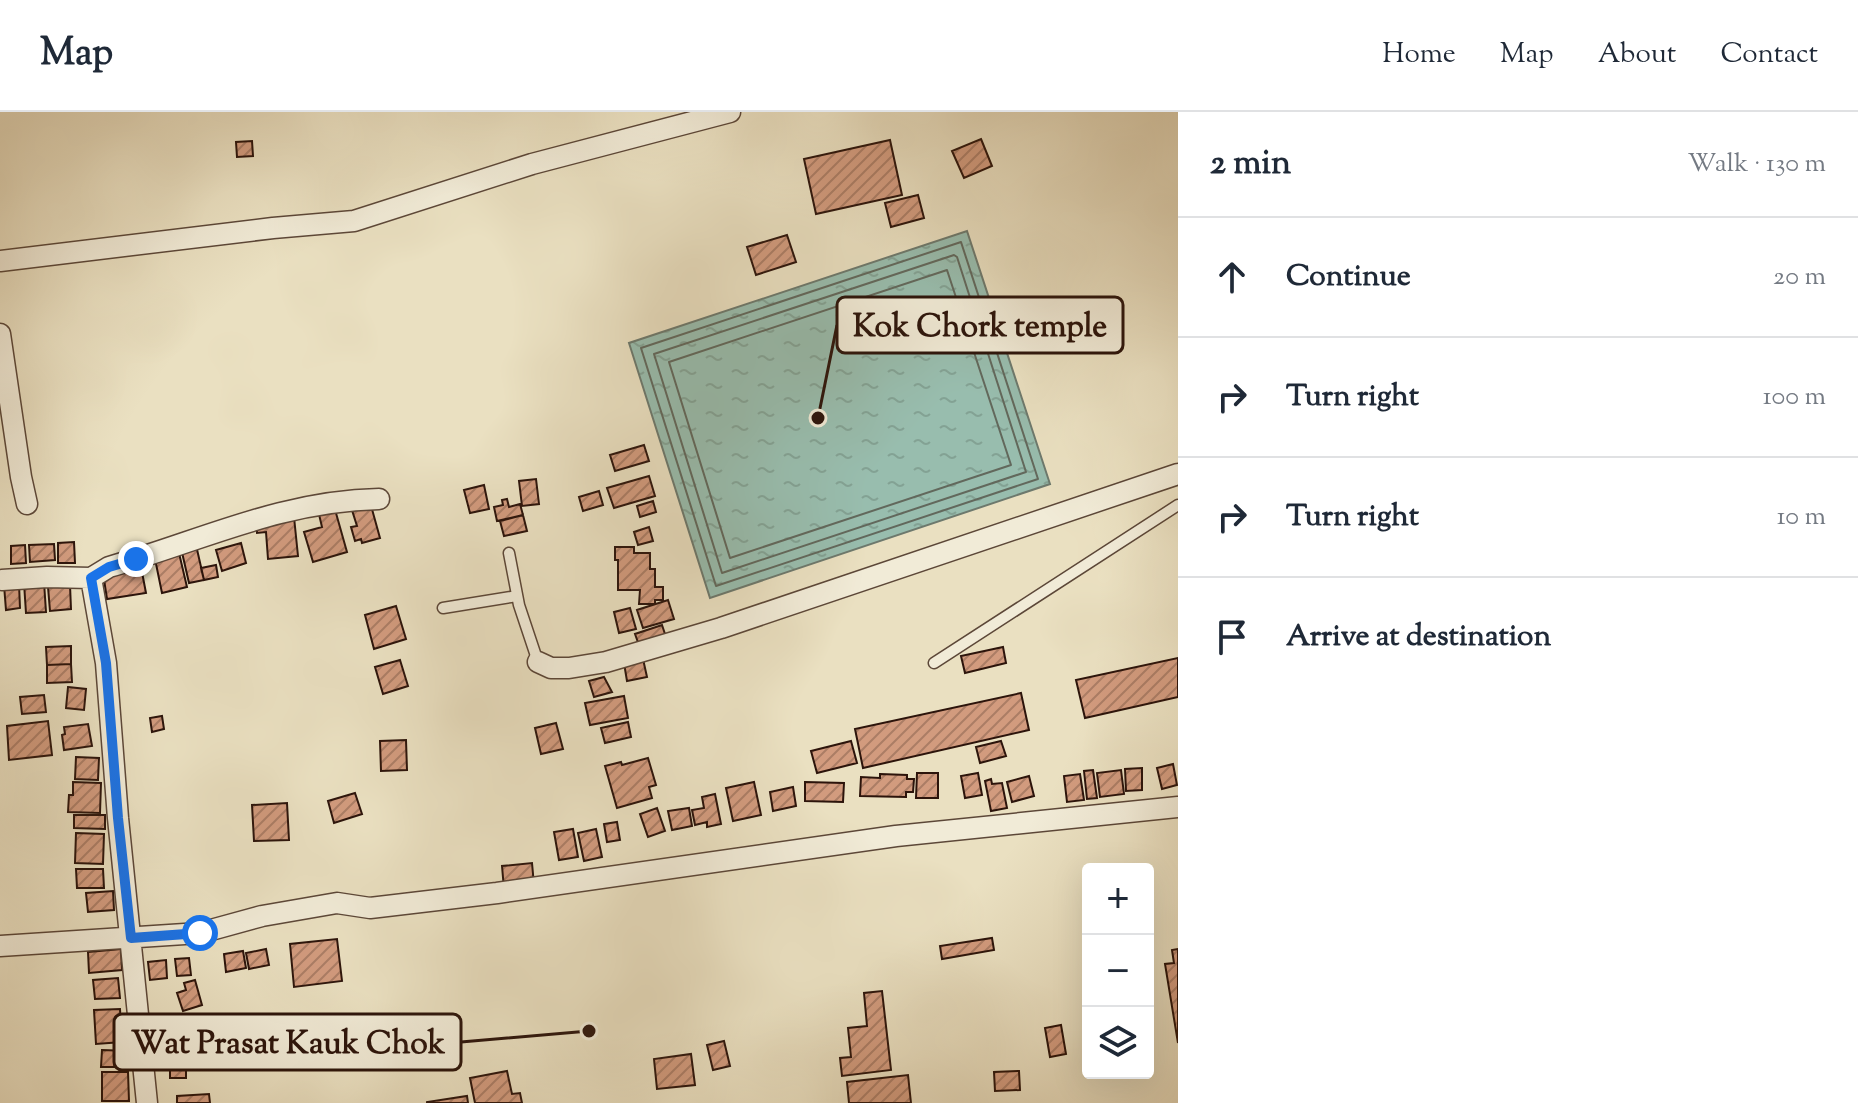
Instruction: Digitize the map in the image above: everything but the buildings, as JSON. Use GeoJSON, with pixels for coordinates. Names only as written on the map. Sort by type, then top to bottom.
{"type":"FeatureCollection","features":[{"type":"Feature","properties":{"kind":"street"},"geometry":{"type":"LineString","coordinates":[[0,261],[354,221],[532,164],[730,112]]}},
{"type":"Feature","properties":{"kind":"street"},"geometry":{"type":"LineString","coordinates":[[0,334],[27,504]]}},
{"type":"Feature","properties":{"kind":"street"},"geometry":{"type":"LineString","coordinates":[[538,662],[551,668],[606,662],[721,628],[1178,474]]}},
{"type":"Feature","properties":{"kind":"street"},"geometry":{"type":"LineString","coordinates":[[2,580],[91,578],[109,567],[271,513],[319,504],[379,499]]}},
{"type":"Feature","properties":{"kind":"street"},"geometry":{"type":"LineString","coordinates":[[91,578],[106,663],[118,818],[147,1103]]}},
{"type":"Feature","properties":{"kind":"street"},"geometry":{"type":"LineString","coordinates":[[0,946],[200,933],[262,916],[337,903],[370,908],[398,905],[882,838],[1178,807]]}},
{"type":"Feature","properties":{"kind":"lane"},"geometry":{"type":"LineString","coordinates":[[934,663],[1178,505]]}},
{"type":"Feature","properties":{"kind":"lane"},"geometry":{"type":"LineString","coordinates":[[509,553],[517,596],[538,662]]}},
{"type":"Feature","properties":{"kind":"lane"},"geometry":{"type":"LineString","coordinates":[[443,608],[517,596]]}},
{"type":"Feature","properties":{"kind":"water"},"geometry":{"type":"Polygon","coordinates":[[[967,231],[1050,484],[710,598],[629,343],[967,231]]]}},
{"type":"Feature","properties":{"kind":"place","name":"Kok Chork temple"},"geometry":{"type":"Point","coordinates":[818,418]}},
{"type":"Feature","properties":{"kind":"place","name":"Wat Prasat Kauk Chok"},"geometry":{"type":"Point","coordinates":[589,1031]}},
{"type":"Feature","properties":{"kind":"route"},"geometry":{"type":"LineString","coordinates":[[136,559],[109,567],[91,578],[106,663],[131,938],[200,933]]}}]}
